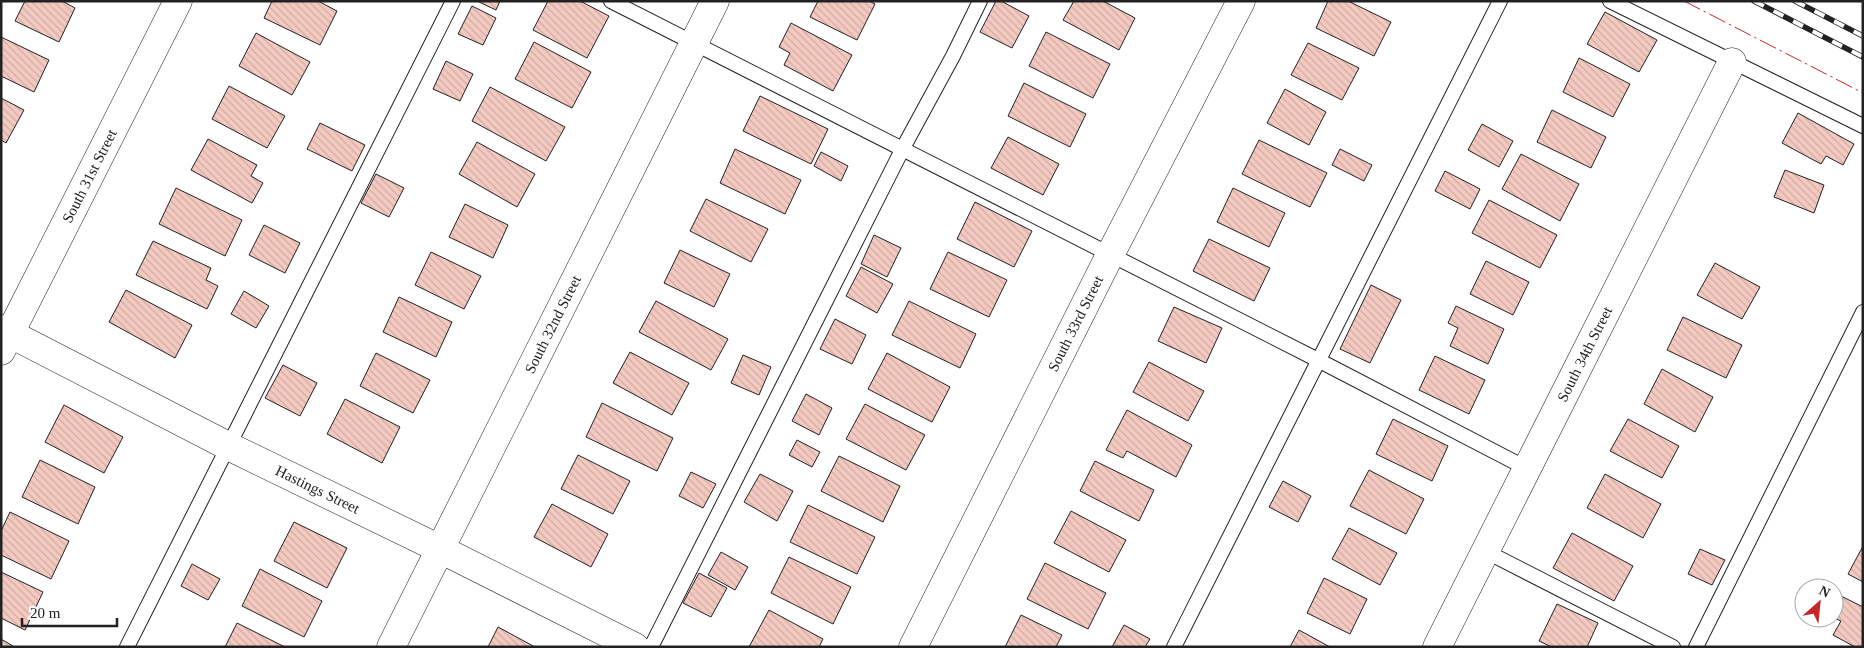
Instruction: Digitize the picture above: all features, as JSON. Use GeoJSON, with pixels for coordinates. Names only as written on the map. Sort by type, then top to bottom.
{"type":"FeatureCollection","features":[{"type":"Feature","properties":{"kind":"street","name":"South 31st Street"},"geometry":{"type":"LineString","coordinates":[[4,338],[178,1]]}},
{"type":"Feature","properties":{"kind":"street","name":"South 32nd Street"},"geometry":{"type":"LineString","coordinates":[[390,647],[715,1]]}},
{"type":"Feature","properties":{"kind":"street","name":"South 33rd Street"},"geometry":{"type":"LineString","coordinates":[[913,647],[1110,255],[1241,1]]}},
{"type":"Feature","properties":{"kind":"street","name":"South 34th Street"},"geometry":{"type":"LineString","coordinates":[[1437,647],[1732,62]]}},
{"type":"Feature","properties":{"kind":"street","name":"Hastings Street"},"geometry":{"type":"LineString","coordinates":[[4,338],[440,549],[634,647]]}},
{"type":"Feature","properties":{"kind":"lane"},"geometry":{"type":"LineString","coordinates":[[127,647],[453,1]]}},
{"type":"Feature","properties":{"kind":"lane"},"geometry":{"type":"LineString","coordinates":[[611,1],[903,148],[1526,468]]}},
{"type":"Feature","properties":{"kind":"lane"},"geometry":{"type":"LineString","coordinates":[[651,647],[903,148],[953,56],[980,1]]}},
{"type":"Feature","properties":{"kind":"lane"},"geometry":{"type":"LineString","coordinates":[[1174,647],[1500,1]]}},
{"type":"Feature","properties":{"kind":"lane"},"geometry":{"type":"LineString","coordinates":[[1610,1],[1863,126]]}},
{"type":"Feature","properties":{"kind":"lane"},"geometry":{"type":"LineString","coordinates":[[1696,647],[1863,312]]}},
{"type":"Feature","properties":{"kind":"lane"},"geometry":{"type":"LineString","coordinates":[[1485,551],[1673,647]]}},
{"type":"Feature","properties":{"kind":"building"},"geometry":{"type":"Polygon","coordinates":[[[25,1],[62,1],[75,8],[59,42],[15,21],[25,1]]]}},
{"type":"Feature","properties":{"kind":"building"},"geometry":{"type":"Polygon","coordinates":[[[272,1],[318,1],[337,11],[320,45],[264,18],[272,1]]]}},
{"type":"Feature","properties":{"kind":"building"},"geometry":{"type":"Polygon","coordinates":[[[477,1],[500,1],[496,10],[477,1]]]}},
{"type":"Feature","properties":{"kind":"building"},"geometry":{"type":"Polygon","coordinates":[[[548,1],[580,1],[609,16],[587,58],[533,30],[548,1]]]}},
{"type":"Feature","properties":{"kind":"building"},"geometry":{"type":"Polygon","coordinates":[[[818,1],[869,1],[875,4],[857,40],[810,17],[818,1]]]}},
{"type":"Feature","properties":{"kind":"building"},"geometry":{"type":"Polygon","coordinates":[[[996,1],[1001,1],[1029,16],[1012,48],[980,32],[996,1]]]}},
{"type":"Feature","properties":{"kind":"building"},"geometry":{"type":"Polygon","coordinates":[[[1074,1],[1103,1],[1135,18],[1119,50],[1063,20],[1074,1]]]}},
{"type":"Feature","properties":{"kind":"building"},"geometry":{"type":"Polygon","coordinates":[[[1328,1],[1348,1],[1391,22],[1374,56],[1316,28],[1328,1]]]}},
{"type":"Feature","properties":{"kind":"building"},"geometry":{"type":"Polygon","coordinates":[[[472,6],[496,18],[483,45],[458,34],[472,6]]]}},
{"type":"Feature","properties":{"kind":"building"},"geometry":{"type":"Polygon","coordinates":[[[1605,12],[1657,40],[1639,72],[1587,44],[1605,12]]]}},
{"type":"Feature","properties":{"kind":"building"},"geometry":{"type":"Polygon","coordinates":[[[791,23],[852,55],[833,91],[784,65],[790,53],[779,47],[791,23]]]}},
{"type":"Feature","properties":{"kind":"building"},"geometry":{"type":"Polygon","coordinates":[[[1046,32],[1110,64],[1093,98],[1029,66],[1046,32]]]}},
{"type":"Feature","properties":{"kind":"building"},"geometry":{"type":"Polygon","coordinates":[[[256,33],[310,62],[292,95],[239,66],[256,33]]]}},
{"type":"Feature","properties":{"kind":"building"},"geometry":{"type":"Polygon","coordinates":[[[1,37],[49,60],[34,92],[1,76],[1,37]]]}},
{"type":"Feature","properties":{"kind":"building"},"geometry":{"type":"Polygon","coordinates":[[[534,42],[591,72],[572,108],[515,79],[534,42]]]}},
{"type":"Feature","properties":{"kind":"building"},"geometry":{"type":"Polygon","coordinates":[[[1308,43],[1359,68],[1342,100],[1291,75],[1308,43]]]}},
{"type":"Feature","properties":{"kind":"building"},"geometry":{"type":"Polygon","coordinates":[[[1579,58],[1630,84],[1613,117],[1563,92],[1579,58]]]}},
{"type":"Feature","properties":{"kind":"building"},"geometry":{"type":"Polygon","coordinates":[[[446,61],[473,74],[460,101],[433,89],[446,61]]]}},
{"type":"Feature","properties":{"kind":"building"},"geometry":{"type":"Polygon","coordinates":[[[1024,83],[1086,114],[1070,147],[1008,116],[1024,83]]]}},
{"type":"Feature","properties":{"kind":"building"},"geometry":{"type":"Polygon","coordinates":[[[229,86],[285,116],[267,148],[212,119],[229,86]]]}},
{"type":"Feature","properties":{"kind":"building"},"geometry":{"type":"Polygon","coordinates":[[[490,87],[565,127],[546,161],[472,121],[490,87]]]}},
{"type":"Feature","properties":{"kind":"building"},"geometry":{"type":"Polygon","coordinates":[[[1285,89],[1326,112],[1309,145],[1267,123],[1285,89]]]}},
{"type":"Feature","properties":{"kind":"building"},"geometry":{"type":"Polygon","coordinates":[[[760,96],[828,129],[811,164],[743,131],[760,96]]]}},
{"type":"Feature","properties":{"kind":"building"},"geometry":{"type":"Polygon","coordinates":[[[1,98],[24,110],[6,143],[1,140],[1,98]]]}},
{"type":"Feature","properties":{"kind":"building"},"geometry":{"type":"Polygon","coordinates":[[[1552,110],[1606,137],[1591,168],[1537,142],[1552,110]]]}},
{"type":"Feature","properties":{"kind":"building"},"geometry":{"type":"Polygon","coordinates":[[[1798,113],[1854,144],[1843,165],[1826,156],[1821,164],[1782,143],[1798,113]]]}},
{"type":"Feature","properties":{"kind":"building"},"geometry":{"type":"Polygon","coordinates":[[[320,123],[365,145],[352,171],[307,149],[320,123]]]}},
{"type":"Feature","properties":{"kind":"building"},"geometry":{"type":"Polygon","coordinates":[[[1482,124],[1513,141],[1499,167],[1468,150],[1482,124]]]}},
{"type":"Feature","properties":{"kind":"building"},"geometry":{"type":"Polygon","coordinates":[[[1008,137],[1059,164],[1043,195],[991,168],[1008,137]]]}},
{"type":"Feature","properties":{"kind":"building"},"geometry":{"type":"Polygon","coordinates":[[[208,139],[257,165],[251,176],[263,183],[252,203],[191,170],[208,139]]]}},
{"type":"Feature","properties":{"kind":"building"},"geometry":{"type":"Polygon","coordinates":[[[1259,140],[1327,173],[1310,207],[1242,174],[1259,140]]]}},
{"type":"Feature","properties":{"kind":"building"},"geometry":{"type":"Polygon","coordinates":[[[477,142],[535,174],[517,207],[459,174],[477,142]]]}},
{"type":"Feature","properties":{"kind":"building"},"geometry":{"type":"Polygon","coordinates":[[[735,149],[801,180],[785,214],[720,183],[735,149]]]}},
{"type":"Feature","properties":{"kind":"building"},"geometry":{"type":"Polygon","coordinates":[[[1340,149],[1372,165],[1364,181],[1332,165],[1340,149]]]}},
{"type":"Feature","properties":{"kind":"building"},"geometry":{"type":"Polygon","coordinates":[[[821,152],[848,166],[841,181],[814,166],[821,152]]]}},
{"type":"Feature","properties":{"kind":"building"},"geometry":{"type":"Polygon","coordinates":[[[1521,154],[1579,184],[1560,221],[1502,189],[1521,154]]]}},
{"type":"Feature","properties":{"kind":"building"},"geometry":{"type":"Polygon","coordinates":[[[1785,170],[1824,185],[1814,213],[1774,197],[1785,170]]]}},
{"type":"Feature","properties":{"kind":"building"},"geometry":{"type":"Polygon","coordinates":[[[1445,171],[1480,189],[1470,209],[1435,191],[1445,171]]]}},
{"type":"Feature","properties":{"kind":"building"},"geometry":{"type":"Polygon","coordinates":[[[376,174],[404,188],[389,217],[361,203],[376,174]]]}},
{"type":"Feature","properties":{"kind":"building"},"geometry":{"type":"Polygon","coordinates":[[[176,188],[242,220],[225,256],[159,224],[176,188]]]}},
{"type":"Feature","properties":{"kind":"building"},"geometry":{"type":"Polygon","coordinates":[[[1233,188],[1285,213],[1269,247],[1217,222],[1233,188]]]}},
{"type":"Feature","properties":{"kind":"building"},"geometry":{"type":"Polygon","coordinates":[[[706,199],[768,229],[751,262],[690,231],[706,199]]]}},
{"type":"Feature","properties":{"kind":"building"},"geometry":{"type":"Polygon","coordinates":[[[1489,200],[1557,235],[1540,268],[1472,233],[1489,200]]]}},
{"type":"Feature","properties":{"kind":"building"},"geometry":{"type":"Polygon","coordinates":[[[975,202],[1032,231],[1014,267],[957,239],[975,202]]]}},
{"type":"Feature","properties":{"kind":"building"},"geometry":{"type":"Polygon","coordinates":[[[465,204],[508,225],[493,258],[449,237],[465,204]]]}},
{"type":"Feature","properties":{"kind":"building"},"geometry":{"type":"Polygon","coordinates":[[[264,225],[300,243],[285,273],[249,255],[264,225]]]}},
{"type":"Feature","properties":{"kind":"building"},"geometry":{"type":"Polygon","coordinates":[[[874,235],[901,248],[887,277],[861,264],[874,235]]]}},
{"type":"Feature","properties":{"kind":"building"},"geometry":{"type":"Polygon","coordinates":[[[1209,239],[1270,268],[1254,301],[1193,271],[1209,239]]]}},
{"type":"Feature","properties":{"kind":"building"},"geometry":{"type":"Polygon","coordinates":[[[153,241],[211,268],[206,280],[218,286],[207,309],[136,275],[153,241]]]}},
{"type":"Feature","properties":{"kind":"building"},"geometry":{"type":"Polygon","coordinates":[[[680,250],[730,274],[714,307],[664,283],[680,250]]]}},
{"type":"Feature","properties":{"kind":"building"},"geometry":{"type":"Polygon","coordinates":[[[431,252],[481,276],[464,309],[415,285],[431,252]]]}},
{"type":"Feature","properties":{"kind":"building"},"geometry":{"type":"Polygon","coordinates":[[[948,252],[1007,280],[989,317],[930,289],[948,252]]]}},
{"type":"Feature","properties":{"kind":"building"},"geometry":{"type":"Polygon","coordinates":[[[1486,261],[1529,282],[1513,315],[1470,294],[1486,261]]]}},
{"type":"Feature","properties":{"kind":"building"},"geometry":{"type":"Polygon","coordinates":[[[1715,263],[1760,287],[1742,319],[1697,295],[1715,263]]]}},
{"type":"Feature","properties":{"kind":"building"},"geometry":{"type":"Polygon","coordinates":[[[861,267],[893,284],[877,313],[846,296],[861,267]]]}},
{"type":"Feature","properties":{"kind":"building"},"geometry":{"type":"Polygon","coordinates":[[[1371,285],[1401,300],[1370,363],[1340,349],[1371,285]]]}},
{"type":"Feature","properties":{"kind":"building"},"geometry":{"type":"Polygon","coordinates":[[[126,290],[192,325],[175,358],[109,322],[126,290]]]}},
{"type":"Feature","properties":{"kind":"building"},"geometry":{"type":"Polygon","coordinates":[[[244,291],[269,306],[256,328],[231,314],[244,291]]]}},
{"type":"Feature","properties":{"kind":"building"},"geometry":{"type":"Polygon","coordinates":[[[399,297],[452,322],[436,357],[383,332],[399,297]]]}},
{"type":"Feature","properties":{"kind":"building"},"geometry":{"type":"Polygon","coordinates":[[[656,301],[728,339],[711,370],[639,332],[656,301]]]}},
{"type":"Feature","properties":{"kind":"building"},"geometry":{"type":"Polygon","coordinates":[[[909,301],[976,334],[960,368],[892,335],[909,301]]]}},
{"type":"Feature","properties":{"kind":"building"},"geometry":{"type":"Polygon","coordinates":[[[1456,306],[1504,329],[1488,364],[1450,346],[1458,328],[1448,323],[1456,306]]]}},
{"type":"Feature","properties":{"kind":"building"},"geometry":{"type":"Polygon","coordinates":[[[1174,307],[1222,328],[1206,363],[1158,341],[1174,307]]]}},
{"type":"Feature","properties":{"kind":"building"},"geometry":{"type":"Polygon","coordinates":[[[1683,317],[1742,345],[1726,378],[1667,350],[1683,317]]]}},
{"type":"Feature","properties":{"kind":"building"},"geometry":{"type":"Polygon","coordinates":[[[835,319],[866,335],[852,364],[820,349],[835,319]]]}},
{"type":"Feature","properties":{"kind":"building"},"geometry":{"type":"Polygon","coordinates":[[[630,352],[689,383],[672,415],[613,383],[630,352]]]}},
{"type":"Feature","properties":{"kind":"building"},"geometry":{"type":"Polygon","coordinates":[[[376,353],[430,380],[413,413],[360,386],[376,353]]]}},
{"type":"Feature","properties":{"kind":"building"},"geometry":{"type":"Polygon","coordinates":[[[887,353],[950,387],[932,422],[868,389],[887,353]]]}},
{"type":"Feature","properties":{"kind":"building"},"geometry":{"type":"Polygon","coordinates":[[[743,355],[771,367],[759,395],[731,383],[743,355]]]}},
{"type":"Feature","properties":{"kind":"building"},"geometry":{"type":"Polygon","coordinates":[[[1435,356],[1485,380],[1469,414],[1419,390],[1435,356]]]}},
{"type":"Feature","properties":{"kind":"building"},"geometry":{"type":"Polygon","coordinates":[[[1149,362],[1204,391],[1188,421],[1133,392],[1149,362]]]}},
{"type":"Feature","properties":{"kind":"building"},"geometry":{"type":"Polygon","coordinates":[[[283,365],[317,383],[300,416],[265,398],[283,365]]]}},
{"type":"Feature","properties":{"kind":"building"},"geometry":{"type":"Polygon","coordinates":[[[1662,369],[1713,397],[1695,432],[1644,404],[1662,369]]]}},
{"type":"Feature","properties":{"kind":"building"},"geometry":{"type":"Polygon","coordinates":[[[806,394],[832,408],[819,435],[792,421],[806,394]]]}},
{"type":"Feature","properties":{"kind":"building"},"geometry":{"type":"Polygon","coordinates":[[[345,399],[400,427],[382,463],[327,434],[345,399]]]}},
{"type":"Feature","properties":{"kind":"building"},"geometry":{"type":"Polygon","coordinates":[[[602,403],[673,438],[657,471],[586,437],[602,403]]]}},
{"type":"Feature","properties":{"kind":"building"},"geometry":{"type":"Polygon","coordinates":[[[865,404],[925,435],[906,470],[846,439],[865,404]]]}},
{"type":"Feature","properties":{"kind":"building"},"geometry":{"type":"Polygon","coordinates":[[[64,405],[123,437],[104,473],[45,442],[64,405]]]}},
{"type":"Feature","properties":{"kind":"building"},"geometry":{"type":"Polygon","coordinates":[[[1127,410],[1192,445],[1176,477],[1127,451],[1123,458],[1106,450],[1127,410]]]}},
{"type":"Feature","properties":{"kind":"building"},"geometry":{"type":"Polygon","coordinates":[[[1393,419],[1448,446],[1432,481],[1376,454],[1393,419]]]}},
{"type":"Feature","properties":{"kind":"building"},"geometry":{"type":"Polygon","coordinates":[[[1628,419],[1679,446],[1662,478],[1610,451],[1628,419]]]}},
{"type":"Feature","properties":{"kind":"building"},"geometry":{"type":"Polygon","coordinates":[[[797,440],[820,452],[812,467],[789,455],[797,440]]]}},
{"type":"Feature","properties":{"kind":"building"},"geometry":{"type":"Polygon","coordinates":[[[578,455],[630,481],[613,514],[561,489],[578,455]]]}},
{"type":"Feature","properties":{"kind":"building"},"geometry":{"type":"Polygon","coordinates":[[[839,456],[900,486],[883,522],[821,491],[839,456]]]}},
{"type":"Feature","properties":{"kind":"building"},"geometry":{"type":"Polygon","coordinates":[[[40,460],[95,487],[78,524],[22,497],[40,460]]]}},
{"type":"Feature","properties":{"kind":"building"},"geometry":{"type":"Polygon","coordinates":[[[1095,461],[1154,490],[1139,521],[1080,491],[1095,461]]]}},
{"type":"Feature","properties":{"kind":"building"},"geometry":{"type":"Polygon","coordinates":[[[1369,470],[1424,499],[1406,534],[1350,506],[1369,470]]]}},
{"type":"Feature","properties":{"kind":"building"},"geometry":{"type":"Polygon","coordinates":[[[691,472],[716,484],[703,508],[679,496],[691,472]]]}},
{"type":"Feature","properties":{"kind":"building"},"geometry":{"type":"Polygon","coordinates":[[[760,474],[793,491],[777,521],[744,502],[760,474]]]}},
{"type":"Feature","properties":{"kind":"building"},"geometry":{"type":"Polygon","coordinates":[[[1605,474],[1661,504],[1643,538],[1587,508],[1605,474]]]}},
{"type":"Feature","properties":{"kind":"building"},"geometry":{"type":"Polygon","coordinates":[[[1283,481],[1311,496],[1298,522],[1269,507],[1283,481]]]}},
{"type":"Feature","properties":{"kind":"building"},"geometry":{"type":"Polygon","coordinates":[[[552,504],[608,534],[591,567],[534,537],[552,504]]]}},
{"type":"Feature","properties":{"kind":"building"},"geometry":{"type":"Polygon","coordinates":[[[808,505],[875,537],[857,574],[790,542],[808,505]]]}},
{"type":"Feature","properties":{"kind":"building"},"geometry":{"type":"Polygon","coordinates":[[[1071,511],[1126,540],[1109,572],[1054,543],[1071,511]]]}},
{"type":"Feature","properties":{"kind":"building"},"geometry":{"type":"Polygon","coordinates":[[[10,512],[69,541],[51,579],[1,555],[1,531],[10,512]]]}},
{"type":"Feature","properties":{"kind":"building"},"geometry":{"type":"Polygon","coordinates":[[[294,522],[347,548],[327,588],[274,561],[294,522]]]}},
{"type":"Feature","properties":{"kind":"building"},"geometry":{"type":"Polygon","coordinates":[[[1349,528],[1397,553],[1380,585],[1332,559],[1349,528]]]}},
{"type":"Feature","properties":{"kind":"building"},"geometry":{"type":"Polygon","coordinates":[[[1572,533],[1633,566],[1614,601],[1553,568],[1572,533]]]}},
{"type":"Feature","properties":{"kind":"building"},"geometry":{"type":"Polygon","coordinates":[[[1863,546],[1863,582],[1848,574],[1863,546]]]}},
{"type":"Feature","properties":{"kind":"building"},"geometry":{"type":"Polygon","coordinates":[[[1700,549],[1725,560],[1712,585],[1688,574],[1700,549]]]}},
{"type":"Feature","properties":{"kind":"building"},"geometry":{"type":"Polygon","coordinates":[[[721,552],[748,567],[735,590],[708,575],[721,552]]]}},
{"type":"Feature","properties":{"kind":"building"},"geometry":{"type":"Polygon","coordinates":[[[789,557],[851,587],[833,624],[771,593],[789,557]]]}},
{"type":"Feature","properties":{"kind":"building"},"geometry":{"type":"Polygon","coordinates":[[[1045,563],[1106,593],[1088,629],[1027,599],[1045,563]]]}},
{"type":"Feature","properties":{"kind":"building"},"geometry":{"type":"Polygon","coordinates":[[[192,564],[220,579],[208,600],[181,586],[192,564]]]}},
{"type":"Feature","properties":{"kind":"building"},"geometry":{"type":"Polygon","coordinates":[[[260,569],[322,601],[304,637],[242,606],[260,569]]]}},
{"type":"Feature","properties":{"kind":"building"},"geometry":{"type":"Polygon","coordinates":[[[1,572],[43,592],[25,630],[1,618],[1,572]]]}},
{"type":"Feature","properties":{"kind":"building"},"geometry":{"type":"Polygon","coordinates":[[[699,573],[727,588],[711,617],[683,603],[699,573]]]}},
{"type":"Feature","properties":{"kind":"building"},"geometry":{"type":"Polygon","coordinates":[[[1324,578],[1367,599],[1350,634],[1307,613],[1324,578]]]}},
{"type":"Feature","properties":{"kind":"building"},"geometry":{"type":"Polygon","coordinates":[[[1844,598],[1863,607],[1863,647],[1855,647],[1833,635],[1837,628],[1844,628],[1844,598]]]}},
{"type":"Feature","properties":{"kind":"building"},"geometry":{"type":"Polygon","coordinates":[[[1557,604],[1598,623],[1587,647],[1552,647],[1539,641],[1557,604]]]}},
{"type":"Feature","properties":{"kind":"building"},"geometry":{"type":"Polygon","coordinates":[[[769,610],[823,639],[819,647],[749,647],[769,610]]]}},
{"type":"Feature","properties":{"kind":"building"},"geometry":{"type":"Polygon","coordinates":[[[1021,615],[1062,635],[1056,647],[1005,647],[1021,615]]]}},
{"type":"Feature","properties":{"kind":"building"},"geometry":{"type":"Polygon","coordinates":[[[237,623],[285,647],[225,647],[237,623]]]}},
{"type":"Feature","properties":{"kind":"building"},"geometry":{"type":"Polygon","coordinates":[[[1124,625],[1150,639],[1145,647],[1112,647],[1124,625]]]}},
{"type":"Feature","properties":{"kind":"building"},"geometry":{"type":"Polygon","coordinates":[[[498,627],[535,647],[488,647],[498,627]]]}},
{"type":"Feature","properties":{"kind":"building"},"geometry":{"type":"Polygon","coordinates":[[[1299,630],[1330,647],[1290,647],[1299,630]]]}},
{"type":"Feature","properties":{"kind":"building"},"geometry":{"type":"Polygon","coordinates":[[[1,639],[13,646],[13,647],[1,647],[1,639]]]}},
{"type":"Feature","properties":{"kind":"railway"},"geometry":{"type":"LineString","coordinates":[[1754,1],[1863,57]]}},
{"type":"Feature","properties":{"kind":"railway"},"geometry":{"type":"LineString","coordinates":[[1795,1],[1863,36]]}},
{"type":"Feature","properties":{"kind":"power"},"geometry":{"type":"LineString","coordinates":[[1684,1],[1863,93]]}}]}
